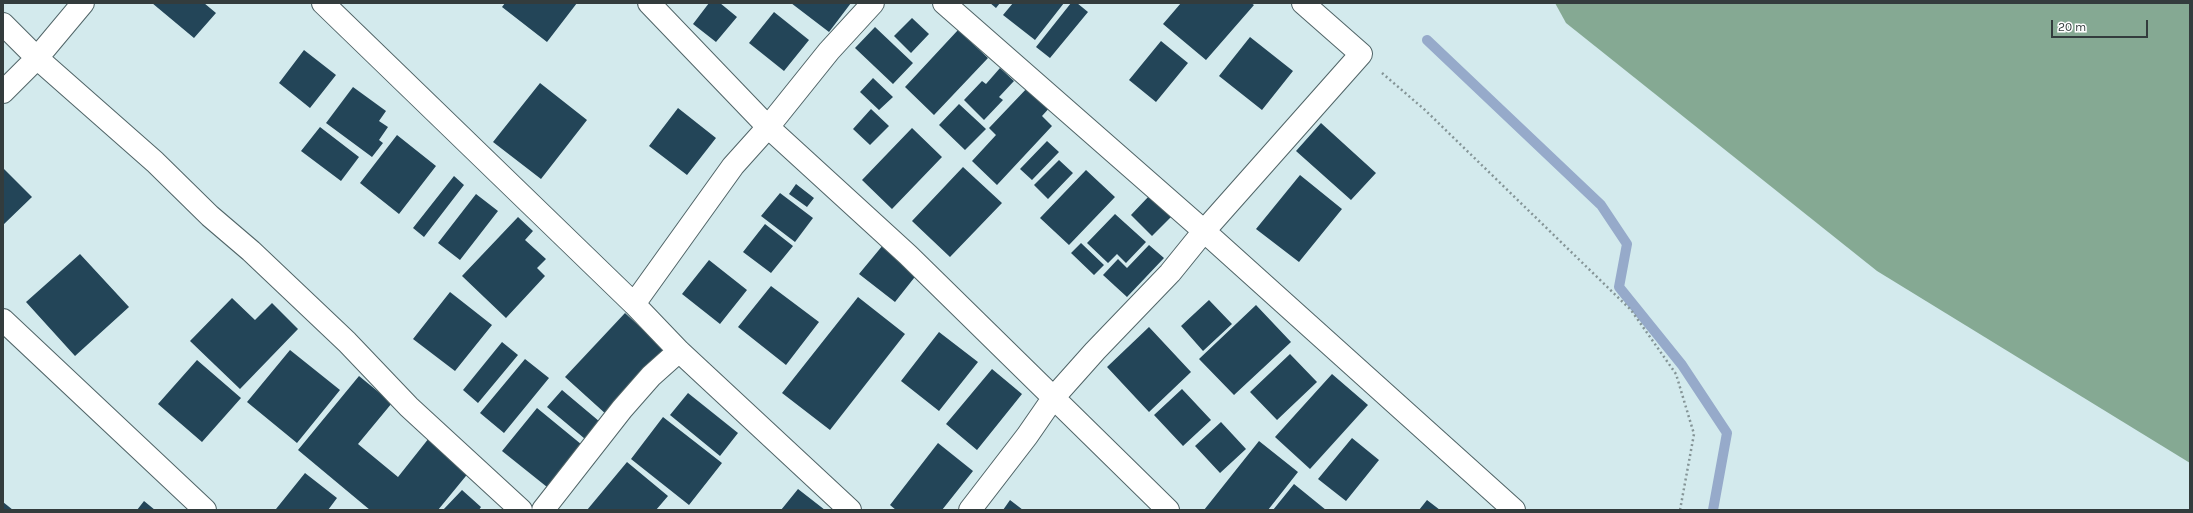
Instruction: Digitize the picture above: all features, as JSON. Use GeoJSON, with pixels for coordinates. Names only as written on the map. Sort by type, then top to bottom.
{"type":"FeatureCollection","features":[{"type":"Feature","properties":{"kind":"street"},"geometry":{"type":"LineString","coordinates":[[3,92],[37,58],[83,3]]}},
{"type":"Feature","properties":{"kind":"street"},"geometry":{"type":"LineString","coordinates":[[323,3],[634,304],[679,351],[850,510]]}},
{"type":"Feature","properties":{"kind":"street"},"geometry":{"type":"LineString","coordinates":[[649,3],[768,127],[908,256],[1168,510]]}},
{"type":"Feature","properties":{"kind":"street"},"geometry":{"type":"LineString","coordinates":[[634,304],[733,166],[768,127],[829,51],[873,3]]}},
{"type":"Feature","properties":{"kind":"street"},"geometry":{"type":"LineString","coordinates":[[944,3],[1204,231],[1514,510]]}},
{"type":"Feature","properties":{"kind":"street"},"geometry":{"type":"LineString","coordinates":[[970,510],[1027,436],[1054,397],[1095,351],[1170,273],[1204,231],[1361,54],[1303,3]]}},
{"type":"Feature","properties":{"kind":"street"},"geometry":{"type":"LineString","coordinates":[[3,24],[37,58],[155,162],[210,216],[251,251],[347,342],[409,407],[520,510]]}},
{"type":"Feature","properties":{"kind":"street"},"geometry":{"type":"LineString","coordinates":[[3,320],[205,510]]}},
{"type":"Feature","properties":{"kind":"street"},"geometry":{"type":"LineString","coordinates":[[543,510],[622,409],[651,376],[679,351]]}},
{"type":"Feature","properties":{"kind":"path"},"geometry":{"type":"LineString","coordinates":[[1361,54],[1425,110],[1631,310],[1676,374],[1694,434],[1680,510]]}},
{"type":"Feature","properties":{"kind":"green space"},"geometry":{"type":"Polygon","coordinates":[[[1555,3],[2190,3],[2190,463],[1877,271],[1566,23],[1555,3]]]}},
{"type":"Feature","properties":{"kind":"building"},"geometry":{"type":"Polygon","coordinates":[[[152,3],[204,3],[216,13],[194,38],[152,3]]]}},
{"type":"Feature","properties":{"kind":"building"},"geometry":{"type":"Polygon","coordinates":[[[505,3],[577,3],[547,42],[502,7],[505,3]]]}},
{"type":"Feature","properties":{"kind":"building"},"geometry":{"type":"Polygon","coordinates":[[[709,3],[720,3],[737,17],[716,42],[693,24],[709,3]]]}},
{"type":"Feature","properties":{"kind":"building"},"geometry":{"type":"Polygon","coordinates":[[[791,3],[851,3],[829,32],[791,3]]]}},
{"type":"Feature","properties":{"kind":"building"},"geometry":{"type":"Polygon","coordinates":[[[990,3],[1000,3],[996,8],[990,3]]]}},
{"type":"Feature","properties":{"kind":"building"},"geometry":{"type":"Polygon","coordinates":[[[1013,3],[1064,3],[1035,40],[1003,15],[1013,3]]]}},
{"type":"Feature","properties":{"kind":"building"},"geometry":{"type":"Polygon","coordinates":[[[1071,3],[1077,3],[1088,12],[1050,58],[1036,47],[1071,3]]]}},
{"type":"Feature","properties":{"kind":"building"},"geometry":{"type":"Polygon","coordinates":[[[1181,3],[1251,3],[1254,5],[1206,60],[1163,24],[1181,3]]]}},
{"type":"Feature","properties":{"kind":"building"},"geometry":{"type":"Polygon","coordinates":[[[774,12],[809,40],[784,71],[749,43],[774,12]]]}},
{"type":"Feature","properties":{"kind":"building"},"geometry":{"type":"Polygon","coordinates":[[[912,18],[929,34],[911,53],[894,36],[912,18]]]}},
{"type":"Feature","properties":{"kind":"building"},"geometry":{"type":"Polygon","coordinates":[[[875,27],[913,63],[893,84],[855,48],[875,27]]]}},
{"type":"Feature","properties":{"kind":"building"},"geometry":{"type":"Polygon","coordinates":[[[958,30],[988,58],[934,115],[905,87],[958,30]]]}},
{"type":"Feature","properties":{"kind":"building"},"geometry":{"type":"Polygon","coordinates":[[[1250,37],[1293,71],[1262,110],[1219,76],[1250,37]]]}},
{"type":"Feature","properties":{"kind":"building"},"geometry":{"type":"Polygon","coordinates":[[[1161,41],[1188,63],[1156,102],[1129,80],[1161,41]]]}},
{"type":"Feature","properties":{"kind":"building"},"geometry":{"type":"Polygon","coordinates":[[[304,50],[336,75],[310,108],[279,83],[304,50]]]}},
{"type":"Feature","properties":{"kind":"building"},"geometry":{"type":"Polygon","coordinates":[[[1000,68],[1014,81],[999,97],[1003,100],[984,120],[964,100],[982,81],[986,84],[1000,68]]]}},
{"type":"Feature","properties":{"kind":"building"},"geometry":{"type":"Polygon","coordinates":[[[873,78],[893,97],[879,110],[860,92],[873,78]]]}},
{"type":"Feature","properties":{"kind":"building"},"geometry":{"type":"Polygon","coordinates":[[[540,83],[587,120],[541,179],[493,142],[540,83]]]}},
{"type":"Feature","properties":{"kind":"building"},"geometry":{"type":"Polygon","coordinates":[[[1030,85],[1052,105],[1042,116],[1052,126],[997,185],[972,161],[996,135],[989,128],[1030,85]]]}},
{"type":"Feature","properties":{"kind":"building"},"geometry":{"type":"Polygon","coordinates":[[[353,87],[386,111],[379,121],[388,127],[379,140],[383,143],[372,157],[326,123],[353,87]]]}},
{"type":"Feature","properties":{"kind":"building"},"geometry":{"type":"Polygon","coordinates":[[[959,104],[986,129],[965,150],[939,125],[959,104]]]}},
{"type":"Feature","properties":{"kind":"building"},"geometry":{"type":"Polygon","coordinates":[[[678,108],[716,138],[687,175],[649,146],[678,108]]]}},
{"type":"Feature","properties":{"kind":"building"},"geometry":{"type":"Polygon","coordinates":[[[871,109],[889,126],[870,145],[853,129],[871,109]]]}},
{"type":"Feature","properties":{"kind":"building"},"geometry":{"type":"Polygon","coordinates":[[[1321,123],[1376,173],[1351,200],[1296,151],[1321,123]]]}},
{"type":"Feature","properties":{"kind":"building"},"geometry":{"type":"Polygon","coordinates":[[[320,127],[359,157],[341,181],[301,151],[320,127]]]}},
{"type":"Feature","properties":{"kind":"building"},"geometry":{"type":"Polygon","coordinates":[[[912,128],[942,157],[892,209],[862,180],[912,128]]]}},
{"type":"Feature","properties":{"kind":"building"},"geometry":{"type":"Polygon","coordinates":[[[397,135],[436,166],[399,214],[360,183],[397,135]]]}},
{"type":"Feature","properties":{"kind":"building"},"geometry":{"type":"Polygon","coordinates":[[[1047,141],[1059,152],[1032,180],[1020,169],[1047,141]]]}},
{"type":"Feature","properties":{"kind":"building"},"geometry":{"type":"Polygon","coordinates":[[[1059,160],[1073,173],[1048,199],[1034,185],[1059,160]]]}},
{"type":"Feature","properties":{"kind":"building"},"geometry":{"type":"Polygon","coordinates":[[[963,167],[1002,203],[950,257],[912,221],[963,167]]]}},
{"type":"Feature","properties":{"kind":"building"},"geometry":{"type":"Polygon","coordinates":[[[3,168],[32,197],[3,225],[3,168]]]}},
{"type":"Feature","properties":{"kind":"building"},"geometry":{"type":"Polygon","coordinates":[[[1086,170],[1115,197],[1069,245],[1040,218],[1086,170]]]}},
{"type":"Feature","properties":{"kind":"building"},"geometry":{"type":"Polygon","coordinates":[[[1300,175],[1342,209],[1299,262],[1256,229],[1300,175]]]}},
{"type":"Feature","properties":{"kind":"building"},"geometry":{"type":"Polygon","coordinates":[[[454,176],[464,185],[424,237],[413,228],[454,176]]]}},
{"type":"Feature","properties":{"kind":"building"},"geometry":{"type":"Polygon","coordinates":[[[796,184],[814,198],[807,207],[789,194],[796,184]]]}},
{"type":"Feature","properties":{"kind":"building"},"geometry":{"type":"Polygon","coordinates":[[[780,193],[813,218],[795,242],[761,216],[780,193]]]}},
{"type":"Feature","properties":{"kind":"building"},"geometry":{"type":"Polygon","coordinates":[[[476,194],[498,211],[460,260],[438,243],[476,194]]]}},
{"type":"Feature","properties":{"kind":"building"},"geometry":{"type":"Polygon","coordinates":[[[1149,196],[1171,217],[1152,236],[1131,215],[1149,196]]]}},
{"type":"Feature","properties":{"kind":"building"},"geometry":{"type":"Polygon","coordinates":[[[1115,214],[1146,242],[1126,263],[1117,254],[1108,263],[1087,243],[1115,214]]]}},
{"type":"Feature","properties":{"kind":"building"},"geometry":{"type":"Polygon","coordinates":[[[518,217],[533,231],[525,240],[546,259],[537,268],[545,276],[506,318],[462,276],[518,217]]]}},
{"type":"Feature","properties":{"kind":"building"},"geometry":{"type":"Polygon","coordinates":[[[765,224],[793,246],[771,273],[743,252],[765,224]]]}},
{"type":"Feature","properties":{"kind":"building"},"geometry":{"type":"Polygon","coordinates":[[[1081,243],[1104,265],[1094,275],[1071,253],[1081,243]]]}},
{"type":"Feature","properties":{"kind":"building"},"geometry":{"type":"Polygon","coordinates":[[[883,245],[918,273],[895,302],[859,274],[883,245]]]}},
{"type":"Feature","properties":{"kind":"building"},"geometry":{"type":"Polygon","coordinates":[[[1149,245],[1164,258],[1127,297],[1103,275],[1118,259],[1127,268],[1149,245]]]}},
{"type":"Feature","properties":{"kind":"building"},"geometry":{"type":"Polygon","coordinates":[[[80,254],[129,307],[75,356],[26,302],[80,254]]]}},
{"type":"Feature","properties":{"kind":"building"},"geometry":{"type":"Polygon","coordinates":[[[709,260],[747,290],[720,324],[682,294],[709,260]]]}},
{"type":"Feature","properties":{"kind":"building"},"geometry":{"type":"Polygon","coordinates":[[[771,286],[819,322],[786,365],[738,327],[771,286]]]}},
{"type":"Feature","properties":{"kind":"building"},"geometry":{"type":"Polygon","coordinates":[[[450,292],[492,325],[455,371],[413,339],[450,292]]]}},
{"type":"Feature","properties":{"kind":"building"},"geometry":{"type":"Polygon","coordinates":[[[858,297],[905,334],[830,430],[782,393],[858,297]]]}},
{"type":"Feature","properties":{"kind":"building"},"geometry":{"type":"Polygon","coordinates":[[[232,298],[255,320],[272,303],[298,329],[240,389],[190,341],[232,298]]]}},
{"type":"Feature","properties":{"kind":"building"},"geometry":{"type":"Polygon","coordinates":[[[1209,300],[1232,324],[1203,351],[1181,326],[1209,300]]]}},
{"type":"Feature","properties":{"kind":"building"},"geometry":{"type":"Polygon","coordinates":[[[1256,305],[1291,342],[1234,395],[1199,359],[1256,305]]]}},
{"type":"Feature","properties":{"kind":"building"},"geometry":{"type":"Polygon","coordinates":[[[625,313],[666,351],[607,415],[565,377],[625,313]]]}},
{"type":"Feature","properties":{"kind":"building"},"geometry":{"type":"Polygon","coordinates":[[[1149,327],[1191,372],[1149,412],[1107,367],[1149,327]]]}},
{"type":"Feature","properties":{"kind":"building"},"geometry":{"type":"Polygon","coordinates":[[[939,332],[978,362],[939,411],[901,381],[939,332]]]}},
{"type":"Feature","properties":{"kind":"building"},"geometry":{"type":"Polygon","coordinates":[[[502,342],[518,355],[478,403],[463,390],[502,342]]]}},
{"type":"Feature","properties":{"kind":"building"},"geometry":{"type":"Polygon","coordinates":[[[290,350],[340,390],[297,443],[247,402],[290,350]]]}},
{"type":"Feature","properties":{"kind":"building"},"geometry":{"type":"Polygon","coordinates":[[[1290,354],[1317,382],[1277,420],[1250,392],[1290,354]]]}},
{"type":"Feature","properties":{"kind":"building"},"geometry":{"type":"Polygon","coordinates":[[[525,359],[549,378],[504,433],[480,413],[525,359]]]}},
{"type":"Feature","properties":{"kind":"building"},"geometry":{"type":"Polygon","coordinates":[[[197,360],[241,398],[202,442],[158,404],[197,360]]]}},
{"type":"Feature","properties":{"kind":"building"},"geometry":{"type":"Polygon","coordinates":[[[992,369],[1022,394],[977,450],[946,424],[992,369]]]}},
{"type":"Feature","properties":{"kind":"building"},"geometry":{"type":"Polygon","coordinates":[[[1332,374],[1368,405],[1310,469],[1275,437],[1332,374]]]}},
{"type":"Feature","properties":{"kind":"building"},"geometry":{"type":"Polygon","coordinates":[[[359,376],[392,403],[358,444],[398,477],[429,438],[470,471],[438,510],[370,510],[298,450],[359,376]]]}},
{"type":"Feature","properties":{"kind":"building"},"geometry":{"type":"Polygon","coordinates":[[[1182,389],[1211,420],[1183,446],[1154,415],[1182,389]]]}},
{"type":"Feature","properties":{"kind":"building"},"geometry":{"type":"Polygon","coordinates":[[[562,390],[606,427],[591,444],[547,407],[562,390]]]}},
{"type":"Feature","properties":{"kind":"building"},"geometry":{"type":"Polygon","coordinates":[[[688,393],[738,433],[720,456],[670,415],[688,393]]]}},
{"type":"Feature","properties":{"kind":"building"},"geometry":{"type":"Polygon","coordinates":[[[537,408],[587,449],[552,491],[502,451],[537,408]]]}},
{"type":"Feature","properties":{"kind":"building"},"geometry":{"type":"Polygon","coordinates":[[[663,417],[722,463],[689,505],[631,459],[663,417]]]}},
{"type":"Feature","properties":{"kind":"building"},"geometry":{"type":"Polygon","coordinates":[[[1221,422],[1246,449],[1220,473],[1195,446],[1221,422]]]}},
{"type":"Feature","properties":{"kind":"building"},"geometry":{"type":"Polygon","coordinates":[[[1352,438],[1379,460],[1346,501],[1318,479],[1352,438]]]}},
{"type":"Feature","properties":{"kind":"building"},"geometry":{"type":"Polygon","coordinates":[[[1259,441],[1298,472],[1268,510],[1204,510],[1259,441]]]}},
{"type":"Feature","properties":{"kind":"building"},"geometry":{"type":"Polygon","coordinates":[[[938,443],[973,471],[942,510],[896,510],[890,505],[938,443]]]}},
{"type":"Feature","properties":{"kind":"building"},"geometry":{"type":"Polygon","coordinates":[[[627,462],[668,496],[656,510],[587,510],[627,462]]]}},
{"type":"Feature","properties":{"kind":"building"},"geometry":{"type":"Polygon","coordinates":[[[305,473],[337,498],[328,510],[276,509],[305,473]]]}},
{"type":"Feature","properties":{"kind":"building"},"geometry":{"type":"Polygon","coordinates":[[[1294,484],[1326,510],[1273,510],[1294,484]]]}},
{"type":"Feature","properties":{"kind":"building"},"geometry":{"type":"Polygon","coordinates":[[[798,489],[825,510],[781,510],[798,489]]]}},
{"type":"Feature","properties":{"kind":"building"},"geometry":{"type":"Polygon","coordinates":[[[462,490],[481,507],[479,510],[443,510],[462,490]]]}},
{"type":"Feature","properties":{"kind":"building"},"geometry":{"type":"Polygon","coordinates":[[[1010,500],[1023,510],[1003,510],[1010,500]]]}},
{"type":"Feature","properties":{"kind":"building"},"geometry":{"type":"Polygon","coordinates":[[[1427,500],[1440,510],[1419,510],[1427,500]]]}},
{"type":"Feature","properties":{"kind":"building"},"geometry":{"type":"Polygon","coordinates":[[[144,501],[155,510],[137,510],[144,501]]]}},
{"type":"Feature","properties":{"kind":"building"},"geometry":{"type":"Polygon","coordinates":[[[3,502],[13,510],[3,510],[3,502]]]}},
{"type":"Feature","properties":{"kind":"waterway"},"geometry":{"type":"LineString","coordinates":[[1427,40],[1601,205],[1627,244],[1619,287],[1682,365],[1727,433],[1713,510]]}}]}
